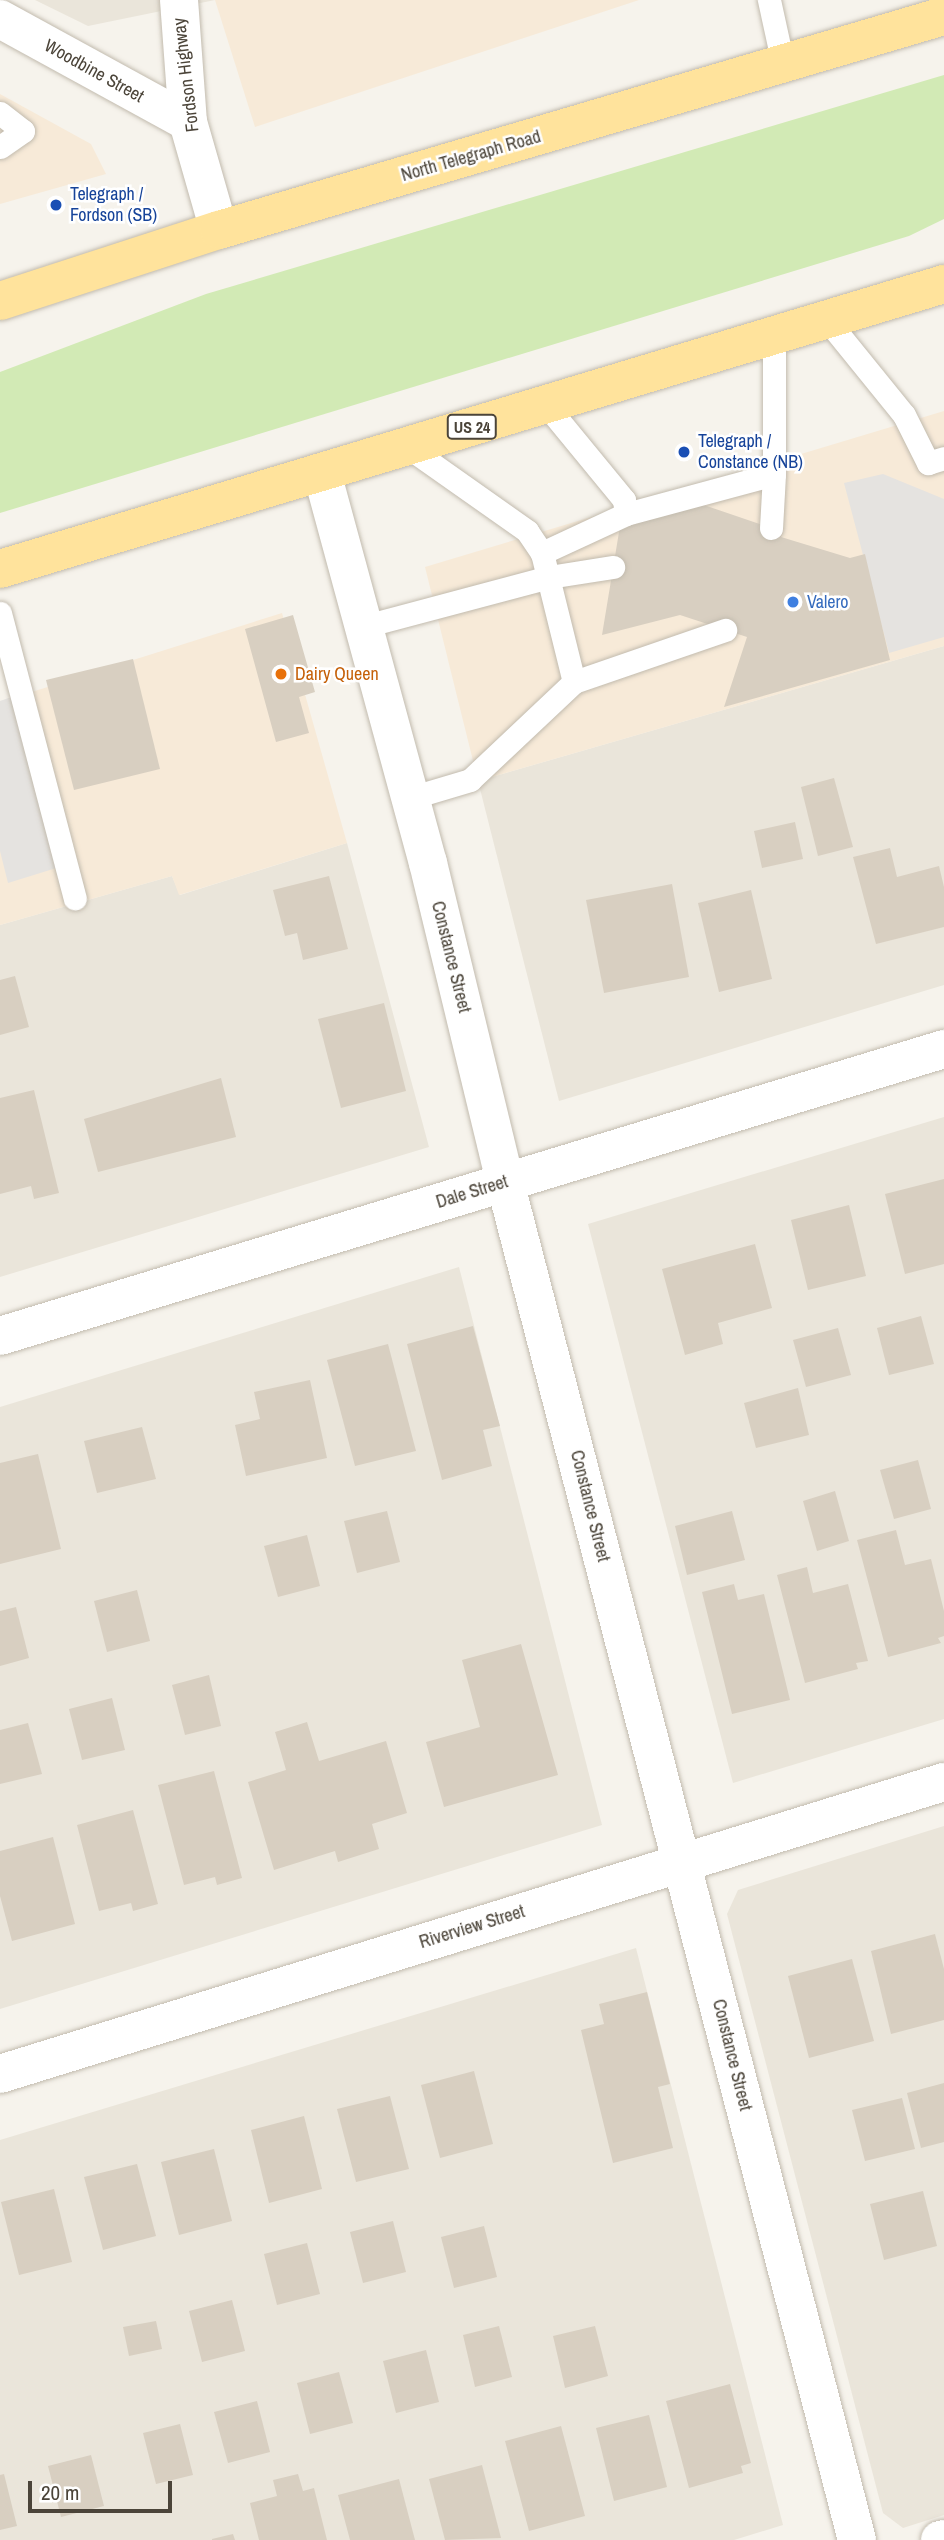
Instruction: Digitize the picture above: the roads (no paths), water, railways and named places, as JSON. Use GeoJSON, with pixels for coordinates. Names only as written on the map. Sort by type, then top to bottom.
{"type":"FeatureCollection","features":[{"type":"Feature","properties":{"kind":"main road","name":"North Telegraph Road"},"geometry":{"type":"LineString","coordinates":[[3,301],[219,230],[944,16]]}},
{"type":"Feature","properties":{"kind":"main road","name":"US 24"},"geometry":{"type":"LineString","coordinates":[[0,569],[944,284]]}},
{"type":"Feature","properties":{"kind":"street","name":"Fordson Highway"},"geometry":{"type":"LineString","coordinates":[[179,0],[188,122],[219,230]]}},
{"type":"Feature","properties":{"kind":"street","name":"Woodbine Street"},"geometry":{"type":"LineString","coordinates":[[0,19],[188,122]]}},
{"type":"Feature","properties":{"kind":"street","name":"Constance Street"},"geometry":{"type":"LineString","coordinates":[[322,473],[410,799],[505,1182],[857,2540]]}},
{"type":"Feature","properties":{"kind":"street","name":"Dale Street"},"geometry":{"type":"LineString","coordinates":[[0,1336],[944,1049]]}},
{"type":"Feature","properties":{"kind":"street","name":"Riverview Street"},"geometry":{"type":"LineString","coordinates":[[0,2074],[681,1861],[944,1782]]}},
{"type":"Feature","properties":{"kind":"lane"},"geometry":{"type":"LineString","coordinates":[[769,0],[783,64]]}},
{"type":"Feature","properties":{"kind":"lane"},"geometry":{"type":"LineString","coordinates":[[0,113],[23,131],[0,146]]}},
{"type":"Feature","properties":{"kind":"lane"},"geometry":{"type":"LineString","coordinates":[[827,320],[904,415],[928,463],[944,458]]}},
{"type":"Feature","properties":{"kind":"lane"},"geometry":{"type":"LineString","coordinates":[[771,528],[774,474],[774,336]]}},
{"type":"Feature","properties":{"kind":"lane"},"geometry":{"type":"LineString","coordinates":[[545,405],[625,500],[626,514]]}},
{"type":"Feature","properties":{"kind":"lane"},"geometry":{"type":"LineString","coordinates":[[408,447],[527,531],[542,553],[575,682]]}},
{"type":"Feature","properties":{"kind":"lane"},"geometry":{"type":"LineString","coordinates":[[542,553],[626,514],[774,474]]}},
{"type":"Feature","properties":{"kind":"lane"},"geometry":{"type":"LineString","coordinates":[[365,626],[549,577],[613,567]]}},
{"type":"Feature","properties":{"kind":"lane"},"geometry":{"type":"LineString","coordinates":[[0,612],[75,898]]}},
{"type":"Feature","properties":{"kind":"lane"},"geometry":{"type":"LineString","coordinates":[[410,799],[470,780],[575,682],[725,630]]}},
{"type":"Feature","properties":{"kind":"place","name":"Telegraph / Fordson (SB)"},"geometry":{"type":"Point","coordinates":[56,205]}},
{"type":"Feature","properties":{"kind":"place","name":"Telegraph / Constance (NB)"},"geometry":{"type":"Point","coordinates":[684,452]}},
{"type":"Feature","properties":{"kind":"place","name":"Valero"},"geometry":{"type":"Point","coordinates":[793,602]}},
{"type":"Feature","properties":{"kind":"place","name":"Dairy Queen"},"geometry":{"type":"Point","coordinates":[281,674]}}]}
